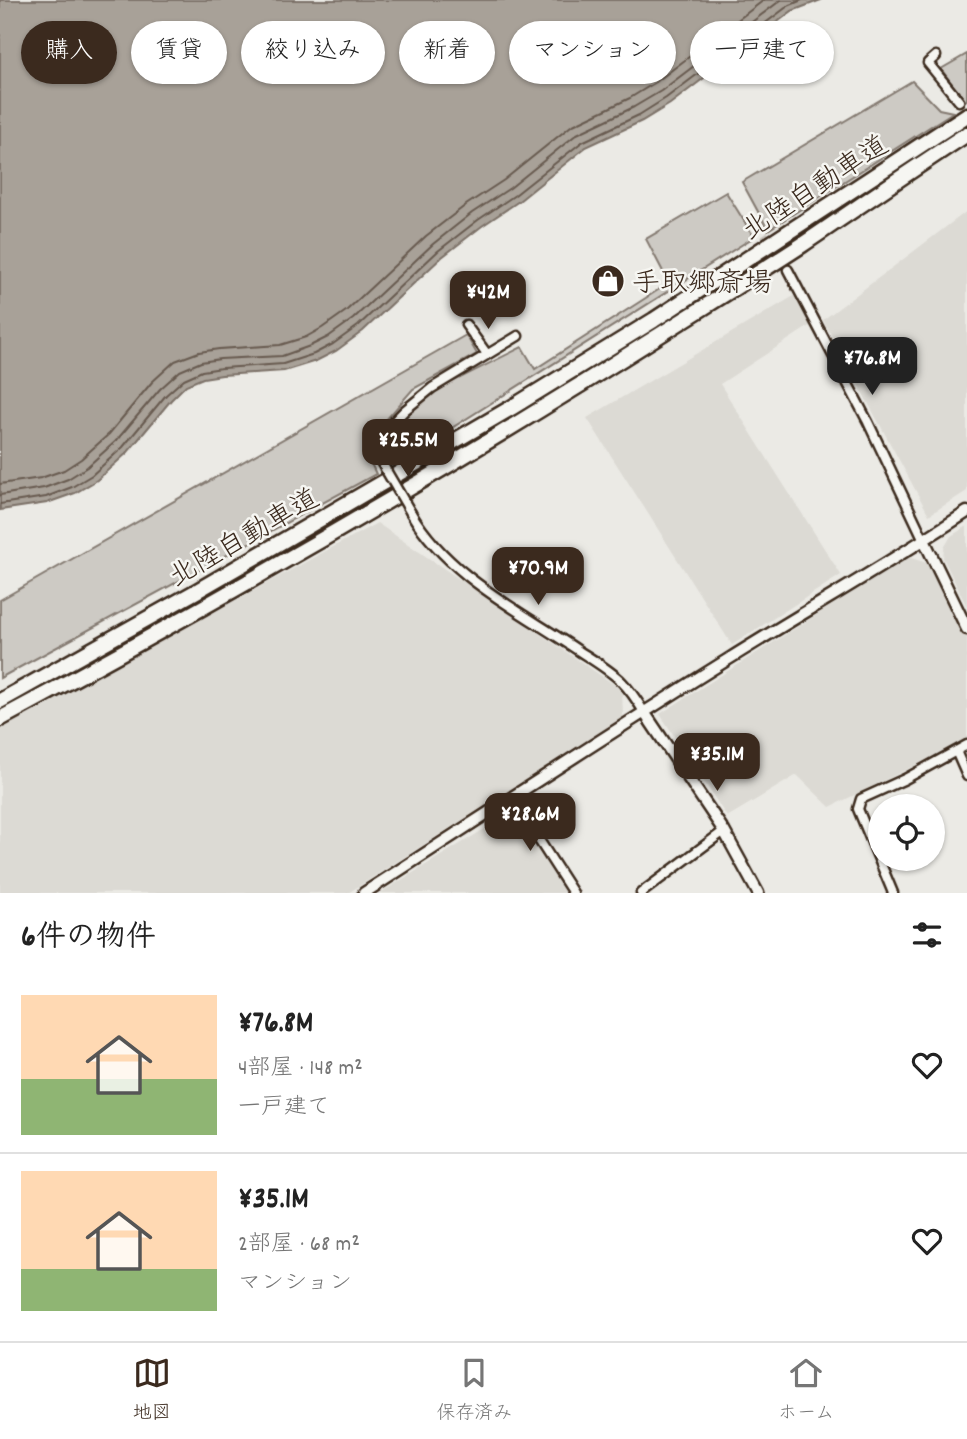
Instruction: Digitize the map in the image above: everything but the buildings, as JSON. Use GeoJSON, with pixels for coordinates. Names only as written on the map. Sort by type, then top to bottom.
{"type":"FeatureCollection","features":[{"type":"Feature","properties":{"kind":"highway","name":"北陸自動車道"},"geometry":{"type":"LineString","coordinates":[[0,701],[218,579],[500,415],[665,313],[967,115]]}},
{"type":"Feature","properties":{"kind":"highway","name":"北陸自動車道"},"geometry":{"type":"LineString","coordinates":[[0,719],[218,599],[524,419],[798,247],[967,134]]}},
{"type":"Feature","properties":{"kind":"street"},"geometry":{"type":"LineString","coordinates":[[936,56],[928,63],[959,101]]}},
{"type":"Feature","properties":{"kind":"street"},"geometry":{"type":"LineString","coordinates":[[788,270],[869,422],[967,629]]}},
{"type":"Feature","properties":{"kind":"street"},"geometry":{"type":"LineString","coordinates":[[466,325],[486,354]]}},
{"type":"Feature","properties":{"kind":"street"},"geometry":{"type":"LineString","coordinates":[[518,336],[432,388],[388,426],[379,437],[376,450],[380,460],[411,513],[436,547],[460,570],[621,680],[724,831],[758,893]]}},
{"type":"Feature","properties":{"kind":"street"},"geometry":{"type":"LineString","coordinates":[[364,893],[644,712],[967,512]]}},
{"type":"Feature","properties":{"kind":"street"},"geometry":{"type":"LineString","coordinates":[[893,893],[858,809],[861,799],[905,779],[967,745]]}},
{"type":"Feature","properties":{"kind":"street"},"geometry":{"type":"LineString","coordinates":[[956,751],[967,776]]}},
{"type":"Feature","properties":{"kind":"street"},"geometry":{"type":"LineString","coordinates":[[512,797],[573,893]]}},
{"type":"Feature","properties":{"kind":"street"},"geometry":{"type":"LineString","coordinates":[[641,893],[724,831]]}},
{"type":"Feature","properties":{"kind":"shaded area"},"geometry":{"type":"Polygon","coordinates":[[[967,54],[967,100],[965,101],[941,69],[967,54]]]}},
{"type":"Feature","properties":{"kind":"shaded area"},"geometry":{"type":"Polygon","coordinates":[[[912,81],[939,109],[953,112],[768,230],[742,182],[912,81]]]}},
{"type":"Feature","properties":{"kind":"shaded area"},"geometry":{"type":"Polygon","coordinates":[[[726,192],[754,237],[390,467],[383,456],[382,445],[388,432],[434,391],[522,347],[535,369],[669,283],[646,239],[726,192]]]}},
{"type":"Feature","properties":{"kind":"shaded area"},"geometry":{"type":"Polygon","coordinates":[[[967,211],[967,491],[929,515],[823,320],[967,211]]]}},
{"type":"Feature","properties":{"kind":"shaded area"},"geometry":{"type":"Polygon","coordinates":[[[794,296],[811,325],[720,384],[841,575],[732,645],[587,418],[794,296]]]}},
{"type":"Feature","properties":{"kind":"shaded area"},"geometry":{"type":"Polygon","coordinates":[[[466,335],[477,354],[413,389],[378,429],[367,455],[376,474],[0,678],[0,600],[466,335]]]}},
{"type":"Feature","properties":{"kind":"shaded area"},"geometry":{"type":"Polygon","coordinates":[[[377,523],[622,690],[623,717],[348,893],[0,893],[0,729],[377,523]]]}},
{"type":"Feature","properties":{"kind":"shaded area"},"geometry":{"type":"Polygon","coordinates":[[[967,526],[967,607],[943,558],[944,548],[951,536],[967,526]]]}},
{"type":"Feature","properties":{"kind":"shaded area"},"geometry":{"type":"Polygon","coordinates":[[[908,557],[930,564],[967,637],[967,740],[830,807],[797,775],[727,817],[660,714],[908,557]]]}},
{"type":"Feature","properties":{"kind":"shaded area"},"geometry":{"type":"Polygon","coordinates":[[[514,811],[568,893],[380,893],[514,811]]]}},
{"type":"Feature","properties":{"kind":"water"},"geometry":{"type":"Polygon","coordinates":[[[0,0],[821,0],[792,11],[779,21],[690,21],[690,84],[696,84],[642,121],[586,147],[519,201],[442,257],[363,331],[336,351],[316,361],[284,371],[222,375],[203,378],[186,385],[128,452],[97,480],[75,493],[47,503],[0,510],[0,0]]]}},
{"type":"Feature","properties":{"kind":"tunnel"},"geometry":{"type":"LineString","coordinates":[[764,234],[782,262]]}},
{"type":"Feature","properties":{"kind":"place","name":"手取郷斎場"},"geometry":{"type":"Point","coordinates":[608,281]}}]}
